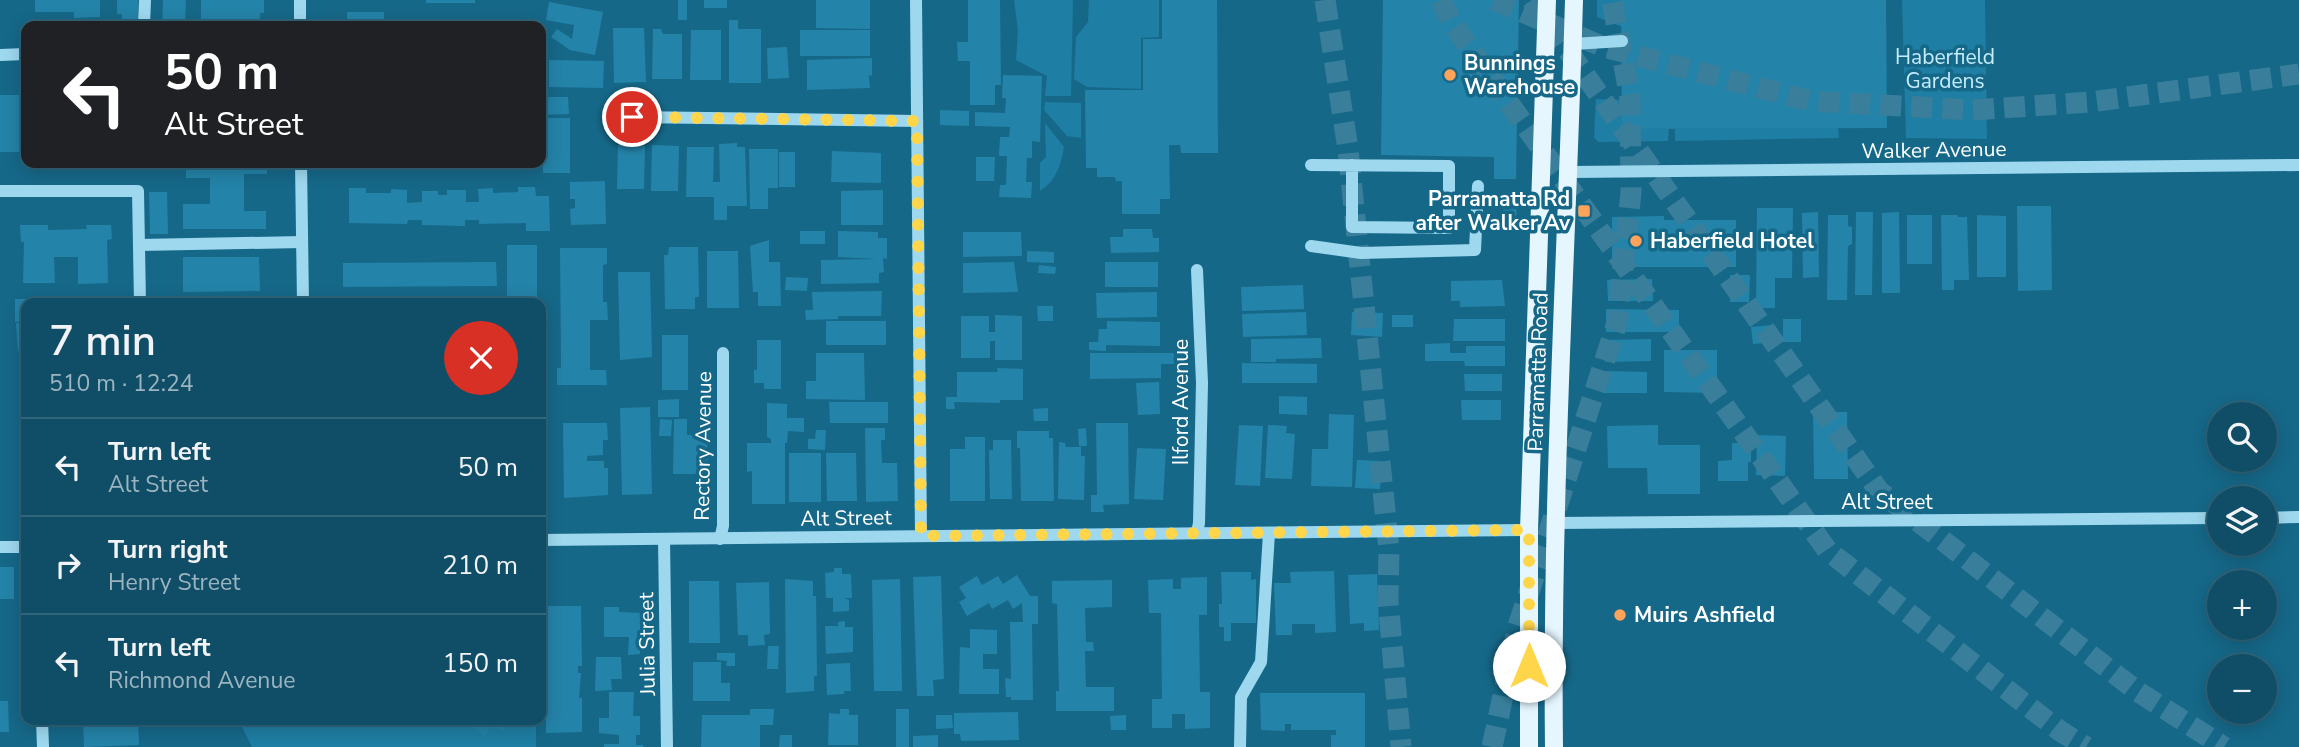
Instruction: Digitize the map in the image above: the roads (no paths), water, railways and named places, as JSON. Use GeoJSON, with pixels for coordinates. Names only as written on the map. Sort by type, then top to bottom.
{"type":"FeatureCollection","features":[{"type":"Feature","properties":{"kind":"main road","name":"Parramatta Road"},"geometry":{"type":"LineString","coordinates":[[1529,747],[1529,530],[1547,0]]}},
{"type":"Feature","properties":{"kind":"main road","name":"Parramatta Road"},"geometry":{"type":"LineString","coordinates":[[1554,747],[1555,523],[1570,172],[1574,0]]}},
{"type":"Feature","properties":{"kind":"street"},"geometry":{"type":"LineString","coordinates":[[144,21],[145,0]]}},
{"type":"Feature","properties":{"kind":"street"},"geometry":{"type":"LineString","coordinates":[[300,0],[300,21]]}},
{"type":"Feature","properties":{"kind":"street"},"geometry":{"type":"LineString","coordinates":[[916,0],[921,536]]}},
{"type":"Feature","properties":{"kind":"street"},"geometry":{"type":"LineString","coordinates":[[1573,44],[1622,41]]}},
{"type":"Feature","properties":{"kind":"street"},"geometry":{"type":"LineString","coordinates":[[0,55],[21,54]]}},
{"type":"Feature","properties":{"kind":"street"},"geometry":{"type":"LineString","coordinates":[[632,117],[917,121]]}},
{"type":"Feature","properties":{"kind":"street"},"geometry":{"type":"LineString","coordinates":[[1311,165],[1352,165],[1449,166],[1449,228],[1352,227],[1352,165]]}},
{"type":"Feature","properties":{"kind":"street","name":"Walker Avenue"},"geometry":{"type":"LineString","coordinates":[[1570,172],[2299,165]]}},
{"type":"Feature","properties":{"kind":"street"},"geometry":{"type":"LineString","coordinates":[[301,168],[303,298]]}},
{"type":"Feature","properties":{"kind":"street"},"geometry":{"type":"LineString","coordinates":[[1311,246],[1361,253],[1475,250],[1478,186]]}},
{"type":"Feature","properties":{"kind":"street"},"geometry":{"type":"LineString","coordinates":[[0,191],[138,191],[140,298]]}},
{"type":"Feature","properties":{"kind":"street"},"geometry":{"type":"LineString","coordinates":[[139,245],[302,242]]}},
{"type":"Feature","properties":{"kind":"street","name":"Ilford Avenue"},"geometry":{"type":"LineString","coordinates":[[1197,270],[1202,383],[1197,533]]}},
{"type":"Feature","properties":{"kind":"street","name":"Rectory Avenue"},"geometry":{"type":"LineString","coordinates":[[720,539],[723,526],[723,353]]}},
{"type":"Feature","properties":{"kind":"street"},"geometry":{"type":"LineString","coordinates":[[2277,518],[2299,517]]}},
{"type":"Feature","properties":{"kind":"street","name":"Alt Street"},"geometry":{"type":"LineString","coordinates":[[1555,523],[2207,518]]}},
{"type":"Feature","properties":{"kind":"street","name":"Alt Street"},"geometry":{"type":"LineString","coordinates":[[546,540],[1529,530]]}},
{"type":"Feature","properties":{"kind":"street"},"geometry":{"type":"LineString","coordinates":[[1240,747],[1241,697],[1261,662],[1269,533]]}},
{"type":"Feature","properties":{"kind":"street","name":"Julia Street"},"geometry":{"type":"LineString","coordinates":[[664,539],[667,747]]}},
{"type":"Feature","properties":{"kind":"street"},"geometry":{"type":"LineString","coordinates":[[0,547],[21,547]]}},
{"type":"Feature","properties":{"kind":"street"},"geometry":{"type":"LineString","coordinates":[[42,725],[43,747]]}},
{"type":"Feature","properties":{"kind":"tunnel"},"geometry":{"type":"LineString","coordinates":[[1325,0],[1348,149],[1389,550],[1388,600],[1401,747]]}},
{"type":"Feature","properties":{"kind":"tunnel"},"geometry":{"type":"LineString","coordinates":[[1441,0],[1452,23],[1827,550],[2060,731],[2086,747]]}},
{"type":"Feature","properties":{"kind":"tunnel"},"geometry":{"type":"LineString","coordinates":[[1494,0],[1604,47],[1810,101],[1973,110],[2090,102],[2299,74]]}},
{"type":"Feature","properties":{"kind":"tunnel"},"geometry":{"type":"LineString","coordinates":[[1532,0],[1879,491],[2137,691],[2224,747]]}},
{"type":"Feature","properties":{"kind":"tunnel"},"geometry":{"type":"LineString","coordinates":[[1492,747],[1518,626],[1617,323],[1631,193],[1630,98],[1612,0]]}},
{"type":"Feature","properties":{"kind":"place","name":"Bunnings Warehouse"},"geometry":{"type":"Point","coordinates":[1450,75]}},
{"type":"Feature","properties":{"kind":"place","name":"Parramatta Rd after Walker Av"},"geometry":{"type":"Point","coordinates":[1584,211]}},
{"type":"Feature","properties":{"kind":"place","name":"Haberfield Hotel"},"geometry":{"type":"Point","coordinates":[1636,241]}},
{"type":"Feature","properties":{"kind":"place","name":"Muirs Ashfield"},"geometry":{"type":"Point","coordinates":[1620,615]}},
{"type":"Feature","properties":{"kind":"park label","name":"Haberfield Gardens"},"geometry":{"type":"Point","coordinates":[1945,69]}}]}
